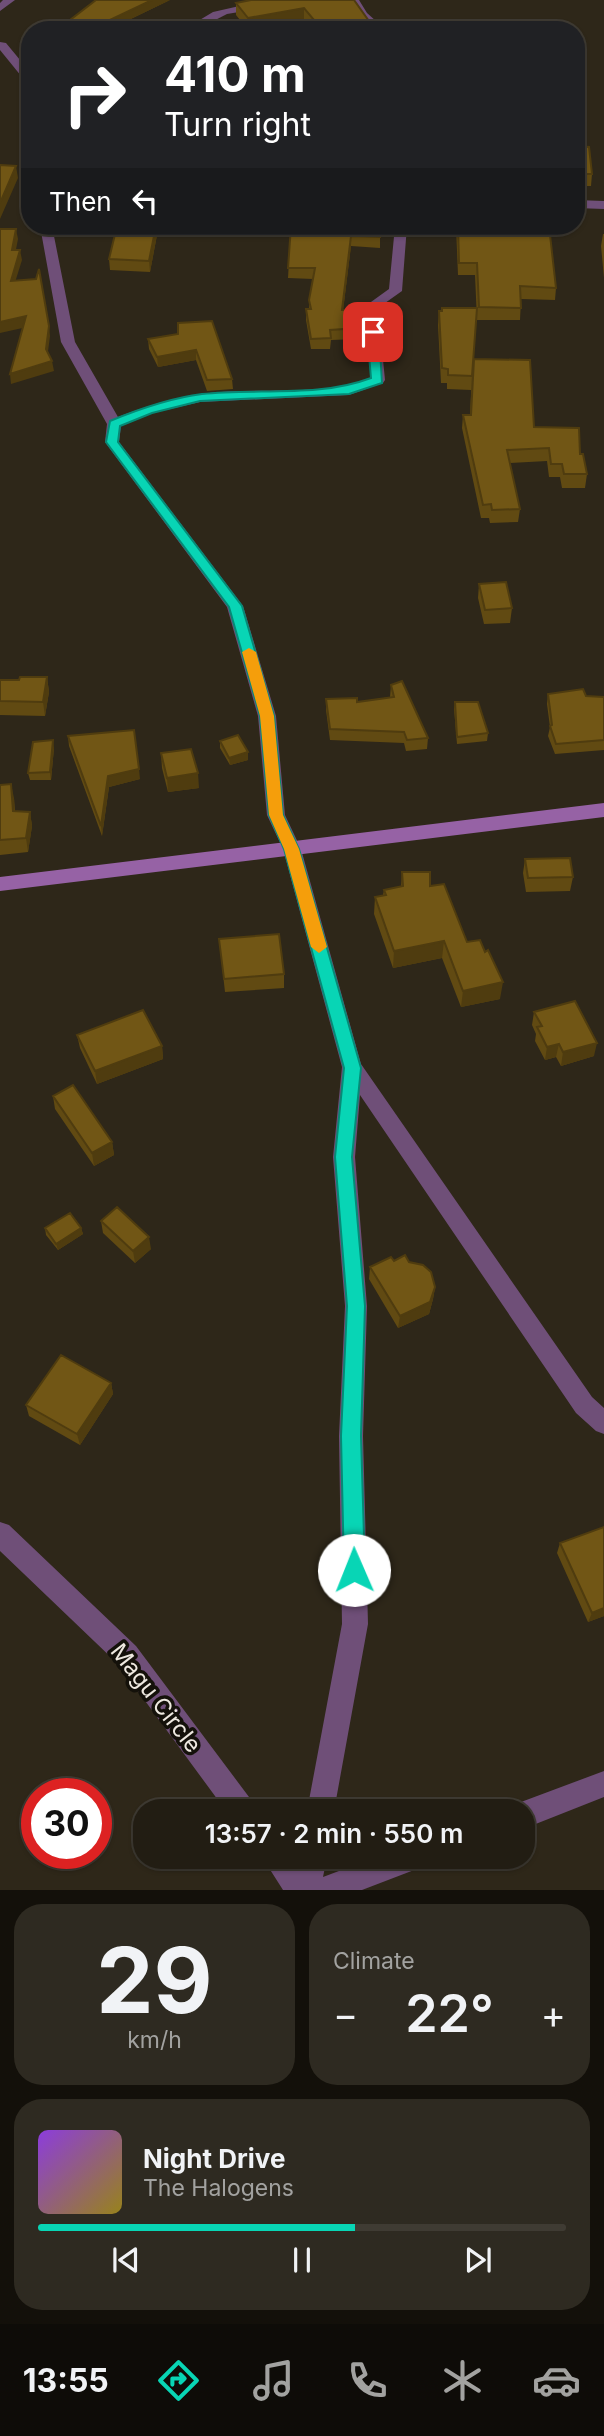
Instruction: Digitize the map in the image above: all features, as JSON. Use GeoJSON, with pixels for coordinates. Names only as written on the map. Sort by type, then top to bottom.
{"type":"FeatureCollection","features":[{"type":"Feature","properties":{"kind":"main road"},"geometry":{"type":"LineString","coordinates":[[0,884],[604,810]]}},
{"type":"Feature","properties":{"kind":"street"},"geometry":{"type":"LineString","coordinates":[[0,8],[10,0]]}},
{"type":"Feature","properties":{"kind":"street"},"geometry":{"type":"LineString","coordinates":[[202,21],[234,7],[247,8],[253,0],[282,5],[286,0]]}},
{"type":"Feature","properties":{"kind":"street"},"geometry":{"type":"LineString","coordinates":[[355,0],[363,15],[370,21]]}},
{"type":"Feature","properties":{"kind":"street"},"geometry":{"type":"LineString","coordinates":[[2,45],[21,69]]}},
{"type":"Feature","properties":{"kind":"street"},"geometry":{"type":"LineString","coordinates":[[585,204],[604,205]]}},
{"type":"Feature","properties":{"kind":"street"},"geometry":{"type":"LineString","coordinates":[[48,235],[68,342],[114,424],[112,442],[235,606],[267,716],[276,815],[292,849],[352,1068],[584,1405],[604,1423]]}},
{"type":"Feature","properties":{"kind":"street"},"geometry":{"type":"LineString","coordinates":[[114,424],[148,410],[200,398],[349,391],[377,380],[371,307],[395,291],[400,235]]}},
{"type":"Feature","properties":{"kind":"street"},"geometry":{"type":"LineString","coordinates":[[323,1799],[355,1624],[351,1436],[356,1306],[344,1157],[352,1068]]}},
{"type":"Feature","properties":{"kind":"street","name":"Magu Circle"},"geometry":{"type":"LineString","coordinates":[[0,1534],[127,1655],[233,1799]]}},
{"type":"Feature","properties":{"kind":"street"},"geometry":{"type":"LineString","coordinates":[[535,1810],[604,1784]]}},
{"type":"Feature","properties":{"kind":"street"},"geometry":{"type":"LineString","coordinates":[[285,1869],[300,1890]]}},
{"type":"Feature","properties":{"kind":"street"},"geometry":{"type":"LineString","coordinates":[[307,1890],[311,1869]]}},
{"type":"Feature","properties":{"kind":"street"},"geometry":{"type":"LineString","coordinates":[[325,1890],[380,1869]]}},
{"type":"Feature","properties":{"kind":"building"},"geometry":{"type":"Polygon","coordinates":[[[96,0],[152,0],[108,21],[69,21],[96,0]]]}},
{"type":"Feature","properties":{"kind":"building"},"geometry":{"type":"Polygon","coordinates":[[[251,0],[354,0],[369,21],[315,21],[304,8],[248,18],[236,3],[251,0]]]}},
{"type":"Feature","properties":{"kind":"building"},"geometry":{"type":"Polygon","coordinates":[[[585,147],[589,147],[592,174],[585,174],[585,147]]]}},
{"type":"Feature","properties":{"kind":"building"},"geometry":{"type":"Polygon","coordinates":[[[0,165],[16,166],[0,203],[0,165]]]}},
{"type":"Feature","properties":{"kind":"building"},"geometry":{"type":"Polygon","coordinates":[[[0,229],[16,229],[12,250],[20,250],[11,281],[36,279],[39,269],[49,326],[46,349],[52,361],[10,374],[26,316],[0,322],[0,229]]]}},
{"type":"Feature","properties":{"kind":"building"},"geometry":{"type":"Polygon","coordinates":[[[115,235],[154,235],[149,261],[109,259],[115,235]]]}},
{"type":"Feature","properties":{"kind":"building"},"geometry":{"type":"Polygon","coordinates":[[[290,235],[380,235],[351,236],[342,310],[356,309],[360,328],[330,330],[331,338],[311,339],[306,309],[311,309],[309,300],[315,268],[288,268],[290,235]]]}},
{"type":"Feature","properties":{"kind":"building"},"geometry":{"type":"Polygon","coordinates":[[[458,235],[550,235],[556,288],[520,286],[521,308],[479,307],[477,263],[459,263],[458,235]]]}},
{"type":"Feature","properties":{"kind":"building"},"geometry":{"type":"Polygon","coordinates":[[[442,308],[477,308],[472,376],[448,375],[448,369],[442,368],[439,311],[442,311],[442,308]]]}},
{"type":"Feature","properties":{"kind":"building"},"geometry":{"type":"Polygon","coordinates":[[[212,321],[232,379],[207,380],[196,350],[157,357],[148,339],[178,334],[178,323],[212,321]]]}},
{"type":"Feature","properties":{"kind":"building"},"geometry":{"type":"Polygon","coordinates":[[[474,359],[530,360],[534,427],[579,428],[580,454],[583,454],[587,474],[564,474],[562,464],[551,464],[549,448],[507,450],[520,509],[492,510],[491,504],[483,505],[463,415],[471,415],[474,359]]]}},
{"type":"Feature","properties":{"kind":"building"},"geometry":{"type":"Polygon","coordinates":[[[506,582],[512,608],[485,610],[479,584],[506,582]]]}},
{"type":"Feature","properties":{"kind":"building"},"geometry":{"type":"Polygon","coordinates":[[[20,677],[47,677],[43,702],[0,701],[0,680],[19,680],[20,677]]]}},
{"type":"Feature","properties":{"kind":"building"},"geometry":{"type":"Polygon","coordinates":[[[402,681],[428,738],[407,740],[404,732],[330,729],[326,699],[357,698],[357,702],[394,697],[391,685],[402,681]]]}},
{"type":"Feature","properties":{"kind":"building"},"geometry":{"type":"Polygon","coordinates":[[[583,689],[586,696],[604,697],[604,740],[556,744],[550,726],[548,694],[583,689]]]}},
{"type":"Feature","properties":{"kind":"building"},"geometry":{"type":"Polygon","coordinates":[[[455,702],[478,702],[488,733],[457,737],[455,702]]]}},
{"type":"Feature","properties":{"kind":"building"},"geometry":{"type":"Polygon","coordinates":[[[134,730],[139,769],[108,776],[101,826],[68,736],[134,730]]]}},
{"type":"Feature","properties":{"kind":"building"},"geometry":{"type":"Polygon","coordinates":[[[238,735],[248,752],[229,758],[220,741],[238,735]]]}},
{"type":"Feature","properties":{"kind":"building"},"geometry":{"type":"Polygon","coordinates":[[[53,740],[50,772],[28,773],[33,742],[53,740]]]}},
{"type":"Feature","properties":{"kind":"building"},"geometry":{"type":"Polygon","coordinates":[[[191,749],[198,773],[167,778],[161,753],[191,749]]]}},
{"type":"Feature","properties":{"kind":"building"},"geometry":{"type":"Polygon","coordinates":[[[11,784],[13,811],[30,812],[26,838],[0,840],[0,785],[11,784]]]}},
{"type":"Feature","properties":{"kind":"building"},"geometry":{"type":"Polygon","coordinates":[[[570,858],[573,877],[528,878],[525,859],[570,858]]]}},
{"type":"Feature","properties":{"kind":"building"},"geometry":{"type":"Polygon","coordinates":[[[402,872],[430,872],[430,886],[444,884],[467,942],[480,940],[485,952],[488,950],[503,982],[463,991],[444,941],[394,951],[375,897],[386,895],[384,890],[403,886],[402,872]]]}},
{"type":"Feature","properties":{"kind":"building"},"geometry":{"type":"Polygon","coordinates":[[[279,934],[284,974],[224,979],[219,939],[279,934]]]}},
{"type":"Feature","properties":{"kind":"building"},"geometry":{"type":"Polygon","coordinates":[[[575,1001],[597,1043],[563,1052],[559,1044],[547,1047],[537,1027],[542,1026],[534,1012],[575,1001]]]}},
{"type":"Feature","properties":{"kind":"building"},"geometry":{"type":"Polygon","coordinates":[[[143,1010],[162,1046],[95,1071],[77,1035],[143,1010]]]}},
{"type":"Feature","properties":{"kind":"building"},"geometry":{"type":"Polygon","coordinates":[[[73,1085],[112,1142],[92,1153],[53,1096],[73,1085]]]}},
{"type":"Feature","properties":{"kind":"building"},"geometry":{"type":"Polygon","coordinates":[[[117,1207],[149,1237],[133,1251],[101,1221],[117,1207]]]}},
{"type":"Feature","properties":{"kind":"building"},"geometry":{"type":"Polygon","coordinates":[[[70,1213],[81,1228],[56,1244],[45,1228],[70,1213]]]}},
{"type":"Feature","properties":{"kind":"building"},"geometry":{"type":"Polygon","coordinates":[[[405,1255],[409,1262],[423,1265],[431,1272],[435,1287],[430,1302],[400,1316],[370,1267],[391,1257],[394,1261],[405,1255]]]}},
{"type":"Feature","properties":{"kind":"building"},"geometry":{"type":"Polygon","coordinates":[[[61,1355],[111,1383],[77,1434],[26,1405],[61,1355]]]}},
{"type":"Feature","properties":{"kind":"building"},"geometry":{"type":"Polygon","coordinates":[[[604,1527],[604,1608],[592,1613],[560,1543],[604,1527]]]}},
{"type":"Feature","properties":{"kind":"slow traffic"},"geometry":{"type":"LineString","coordinates":[[249,652],[267,716],[276,815],[292,849],[319,947]]}},
{"type":"Feature","properties":{"kind":"route"},"geometry":{"type":"LineString","coordinates":[[354,1570],[351,1436],[356,1306],[344,1157],[352,1068],[292,849],[276,815],[267,716],[235,606],[112,442],[114,424],[148,410],[200,398],[349,391],[377,380],[373,332]]}}]}
